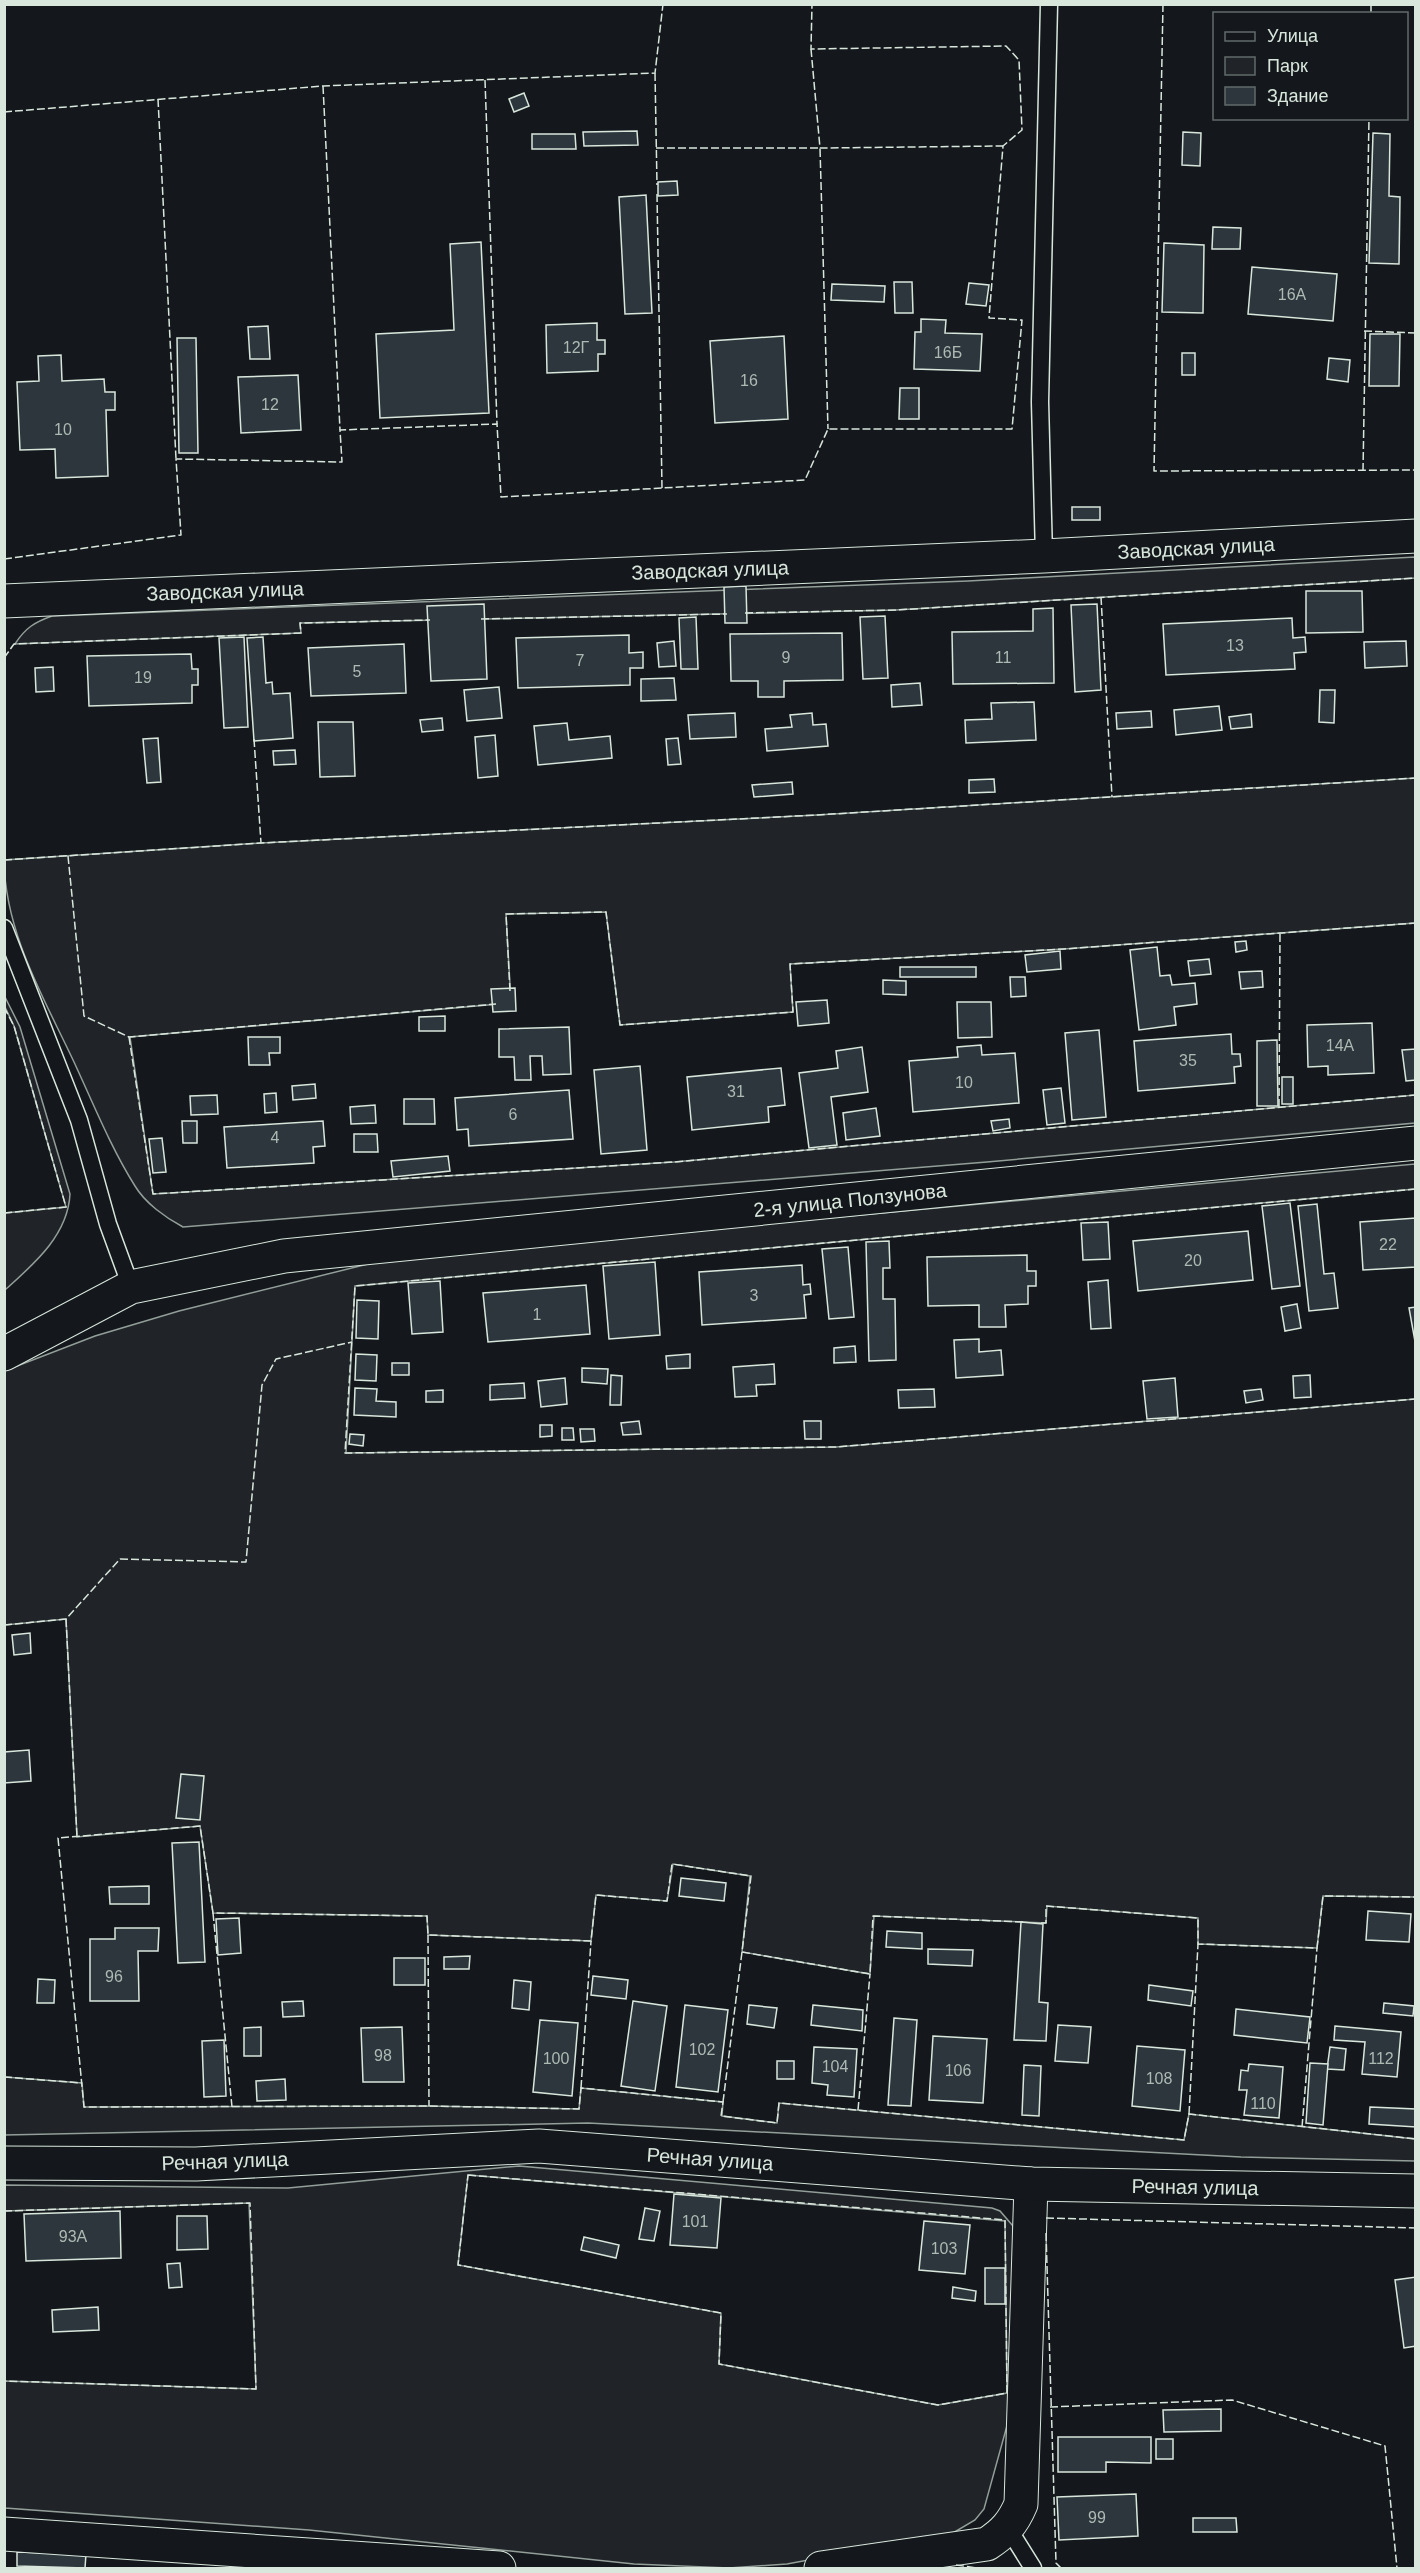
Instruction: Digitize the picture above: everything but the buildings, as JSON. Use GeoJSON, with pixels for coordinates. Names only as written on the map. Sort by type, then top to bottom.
{"type":"FeatureCollection","features":[{"type":"Feature","properties":{"kind":"street","name":"Заводская улица"},"geometry":{"type":"LineString","coordinates":[[4,601],[1044,556],[1416,536]]}},
{"type":"Feature","properties":{"kind":"street","name":"2-я улица Ползунова"},"geometry":{"type":"LineString","coordinates":[[4,1354],[132,1287],[284,1256],[1416,1143]]}},
{"type":"Feature","properties":{"kind":"street","name":"Речная улица"},"geometry":{"type":"LineString","coordinates":[[4,2163],[196,2163],[539,2146],[1031,2184],[1416,2190]]}},
{"type":"Feature","properties":{"kind":"street"},"geometry":{"type":"LineString","coordinates":[[821,2568],[987,2544],[1008,2528],[1022,2504],[1031,2184]]}},
{"type":"Feature","properties":{"kind":"street"},"geometry":{"type":"LineString","coordinates":[[4,2534],[499,2568]]}},
{"type":"Feature","properties":{"kind":"lane"},"geometry":{"type":"LineString","coordinates":[[1044,556],[1040,402],[1049,4]]}},
{"type":"Feature","properties":{"kind":"lane"},"geometry":{"type":"LineString","coordinates":[[4,927],[79,1120],[108,1224],[132,1287]]}},
{"type":"Feature","properties":{"kind":"lane"},"geometry":{"type":"LineString","coordinates":[[1008,2528],[1033,2568]]}},
{"type":"Feature","properties":{"kind":"green space"},"geometry":{"type":"Polygon","coordinates":[[[1415,557],[1415,578],[896,610],[300,623],[301,633],[15,644],[31,626],[52,616],[968,581],[1415,557]]]}},
{"type":"Feature","properties":{"kind":"green space"},"geometry":{"type":"Polygon","coordinates":[[[1415,778],[1415,923],[1064,949],[790,964],[793,1012],[620,1025],[606,912],[506,914],[511,1003],[130,1037],[153,1194],[674,1162],[1415,1095],[1415,1123],[987,1162],[183,1227],[163,1215],[144,1198],[110,1141],[28,964],[11,913],[4,860],[261,843],[817,815],[1415,778]]]}},
{"type":"Feature","properties":{"kind":"green space"},"geometry":{"type":"Polygon","coordinates":[[[4,995],[20,1027],[70,1194],[63,1223],[48,1248],[5,1290],[5,1213],[66,1207],[14,1026],[5,1007],[4,995]]]}},
{"type":"Feature","properties":{"kind":"green space"},"geometry":{"type":"Polygon","coordinates":[[[1415,1164],[1415,1189],[355,1286],[346,1453],[836,1447],[1415,1399],[1415,1897],[1323,1896],[1317,1948],[1198,1944],[1198,1918],[1047,1906],[1046,1923],[874,1916],[870,1974],[742,1952],[750,1876],[673,1864],[667,1901],[596,1895],[591,1941],[428,1935],[427,1916],[213,1913],[200,1826],[77,1837],[66,1619],[5,1625],[4,1371],[95,1336],[179,1311],[392,1258],[1415,1164]]]}},
{"type":"Feature","properties":{"kind":"green space"},"geometry":{"type":"Polygon","coordinates":[[[5,2077],[82,2083],[84,2107],[429,2106],[579,2109],[581,2088],[723,2102],[722,2116],[777,2123],[779,2103],[1184,2140],[1189,2114],[1415,2139],[1415,2161],[1241,2157],[588,2123],[5,2135],[5,2077]]]}},
{"type":"Feature","properties":{"kind":"green space"},"geometry":{"type":"Polygon","coordinates":[[[519,2166],[992,2208],[1000,2211],[1013,2226],[1013,2404],[984,2509],[975,2520],[953,2533],[787,2564],[729,2568],[634,2564],[309,2530],[5,2508],[5,2381],[256,2389],[249,2203],[5,2211],[5,2185],[288,2188],[519,2166]],[[468,2175],[458,2265],[721,2313],[719,2364],[938,2405],[1007,2393],[1005,2221],[468,2175]]]}},
{"type":"Feature","properties":{"kind":"fence"},"geometry":{"type":"LineString","coordinates":[[4,112],[323,86],[655,73],[663,4]]}},
{"type":"Feature","properties":{"kind":"fence"},"geometry":{"type":"LineString","coordinates":[[4,559],[181,535],[176,459],[342,462],[340,430],[497,424],[501,497],[805,480],[828,429],[1012,429],[1022,320],[989,318],[1003,146],[1022,130],[1019,60],[1006,46],[811,49],[812,4]]}},
{"type":"Feature","properties":{"kind":"fence"},"geometry":{"type":"LineString","coordinates":[[1163,4],[1154,471],[1416,470]]}},
{"type":"Feature","properties":{"kind":"fence"},"geometry":{"type":"LineString","coordinates":[[1371,4],[1371,12]]}},
{"type":"Feature","properties":{"kind":"fence"},"geometry":{"type":"LineString","coordinates":[[811,49],[820,148],[1003,146]]}},
{"type":"Feature","properties":{"kind":"fence"},"geometry":{"type":"LineString","coordinates":[[655,73],[657,185]]}},
{"type":"Feature","properties":{"kind":"fence"},"geometry":{"type":"LineString","coordinates":[[485,80],[497,424]]}},
{"type":"Feature","properties":{"kind":"fence"},"geometry":{"type":"LineString","coordinates":[[323,86],[340,430]]}},
{"type":"Feature","properties":{"kind":"fence"},"geometry":{"type":"LineString","coordinates":[[158,99],[176,459]]}},
{"type":"Feature","properties":{"kind":"fence"},"geometry":{"type":"LineString","coordinates":[[1363,471],[1369,120]]}},
{"type":"Feature","properties":{"kind":"fence"},"geometry":{"type":"LineString","coordinates":[[656,148],[820,148],[828,429]]}},
{"type":"Feature","properties":{"kind":"fence"},"geometry":{"type":"LineString","coordinates":[[657,194],[662,488]]}},
{"type":"Feature","properties":{"kind":"fence"},"geometry":{"type":"LineString","coordinates":[[1364,331],[1416,333]]}},
{"type":"Feature","properties":{"kind":"fence"},"geometry":{"type":"LineString","coordinates":[[745,613],[896,610],[1416,578]]}},
{"type":"Feature","properties":{"kind":"fence"},"geometry":{"type":"LineString","coordinates":[[1101,597],[1112,797]]}},
{"type":"Feature","properties":{"kind":"fence"},"geometry":{"type":"LineString","coordinates":[[481,619],[727,614]]}},
{"type":"Feature","properties":{"kind":"fence"},"geometry":{"type":"LineString","coordinates":[[4,658],[14,644],[301,633],[300,623],[430,620]]}},
{"type":"Feature","properties":{"kind":"fence"},"geometry":{"type":"LineString","coordinates":[[254,739],[261,843]]}},
{"type":"Feature","properties":{"kind":"fence"},"geometry":{"type":"LineString","coordinates":[[4,860],[261,843],[817,815],[1416,778]]}},
{"type":"Feature","properties":{"kind":"fence"},"geometry":{"type":"LineString","coordinates":[[68,856],[84,1016],[129,1037],[496,1004]]}},
{"type":"Feature","properties":{"kind":"fence"},"geometry":{"type":"LineString","coordinates":[[510,991],[506,914],[606,912],[620,1025],[793,1012],[790,964],[1064,949],[1416,923]]}},
{"type":"Feature","properties":{"kind":"fence"},"geometry":{"type":"LineString","coordinates":[[1279,1107],[1280,933]]}},
{"type":"Feature","properties":{"kind":"fence"},"geometry":{"type":"LineString","coordinates":[[4,1007],[14,1026],[66,1207],[4,1213]]}},
{"type":"Feature","properties":{"kind":"fence"},"geometry":{"type":"LineString","coordinates":[[129,1037],[153,1194],[674,1162],[1416,1095]]}},
{"type":"Feature","properties":{"kind":"fence"},"geometry":{"type":"LineString","coordinates":[[1416,1189],[355,1286],[345,1453],[836,1447],[1416,1399]]}},
{"type":"Feature","properties":{"kind":"fence"},"geometry":{"type":"LineString","coordinates":[[4,1625],[66,1619],[120,1559],[246,1562],[262,1385],[276,1359],[352,1342]]}},
{"type":"Feature","properties":{"kind":"fence"},"geometry":{"type":"LineString","coordinates":[[66,1619],[77,1837]]}},
{"type":"Feature","properties":{"kind":"fence"},"geometry":{"type":"LineString","coordinates":[[1023,1922],[873,1916],[870,1974],[742,1952],[751,1876],[672,1864],[667,1901],[596,1895],[591,1941],[428,1935],[427,1916],[213,1913],[200,1826],[58,1838],[84,2107],[429,2106],[579,2109],[581,2088],[723,2102],[721,2116],[777,2123],[779,2103],[1184,2140],[1189,2114],[1416,2139]]}},
{"type":"Feature","properties":{"kind":"fence"},"geometry":{"type":"LineString","coordinates":[[1041,1923],[1046,1923],[1046,1906],[1198,1918],[1198,1944],[1317,1948],[1323,1896],[1416,1897]]}},
{"type":"Feature","properties":{"kind":"fence"},"geometry":{"type":"LineString","coordinates":[[213,1913],[232,2107]]}},
{"type":"Feature","properties":{"kind":"fence"},"geometry":{"type":"LineString","coordinates":[[428,1935],[429,2106]]}},
{"type":"Feature","properties":{"kind":"fence"},"geometry":{"type":"LineString","coordinates":[[581,2088],[591,1941]]}},
{"type":"Feature","properties":{"kind":"fence"},"geometry":{"type":"LineString","coordinates":[[1189,2114],[1198,1944]]}},
{"type":"Feature","properties":{"kind":"fence"},"geometry":{"type":"LineString","coordinates":[[1302,2127],[1317,1948]]}},
{"type":"Feature","properties":{"kind":"fence"},"geometry":{"type":"LineString","coordinates":[[723,2102],[742,1952]]}},
{"type":"Feature","properties":{"kind":"fence"},"geometry":{"type":"LineString","coordinates":[[858,2110],[870,1974]]}},
{"type":"Feature","properties":{"kind":"fence"},"geometry":{"type":"LineString","coordinates":[[4,2077],[82,2083]]}},
{"type":"Feature","properties":{"kind":"fence"},"geometry":{"type":"LineString","coordinates":[[468,2175],[1005,2220],[1007,2393],[938,2405],[719,2364],[721,2313],[458,2265],[468,2175]]}},
{"type":"Feature","properties":{"kind":"fence"},"geometry":{"type":"LineString","coordinates":[[4,2211],[250,2203],[256,2389],[4,2381]]}},
{"type":"Feature","properties":{"kind":"fence"},"geometry":{"type":"LineString","coordinates":[[1046,2218],[1416,2228]]}},
{"type":"Feature","properties":{"kind":"fence"},"geometry":{"type":"LineString","coordinates":[[1046,2233],[1056,2563],[1061,2568]]}},
{"type":"Feature","properties":{"kind":"fence"},"geometry":{"type":"LineString","coordinates":[[1050,2407],[1232,2400],[1385,2446],[1397,2568]]}},
{"type":"Feature","properties":{"kind":"fence"},"geometry":{"type":"LineString","coordinates":[[956,2565],[977,2568]]}}]}
